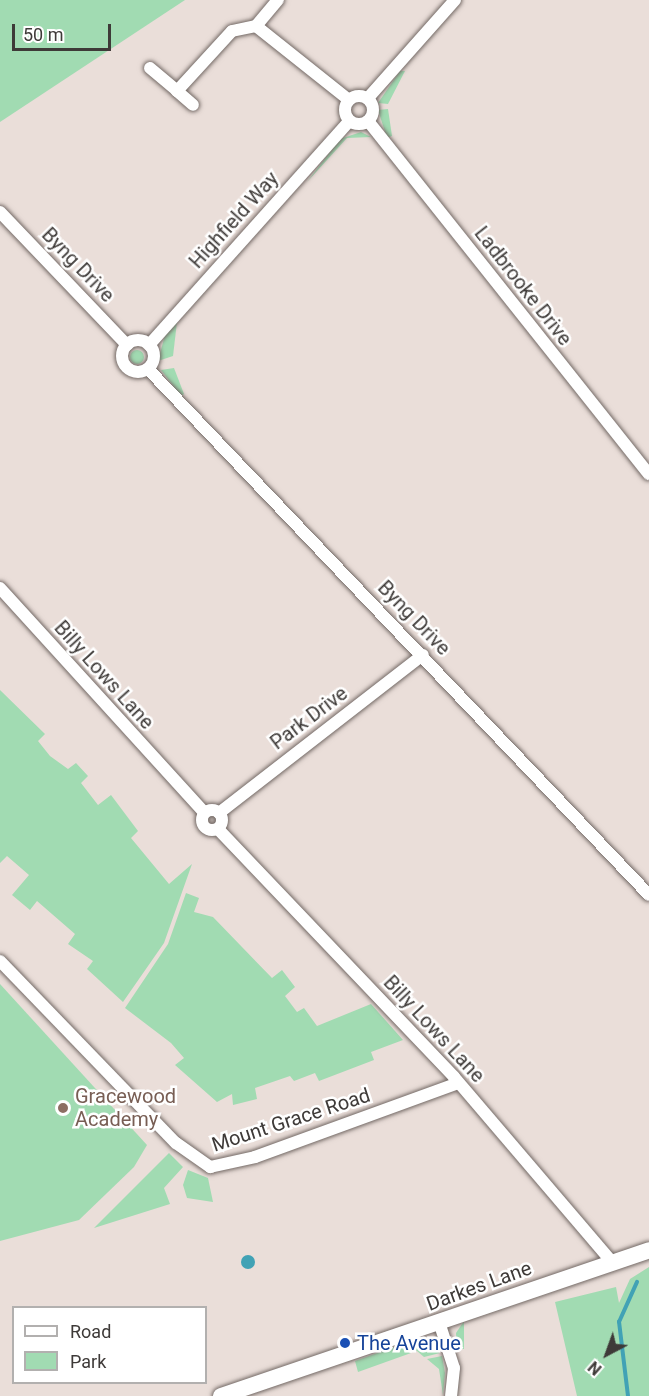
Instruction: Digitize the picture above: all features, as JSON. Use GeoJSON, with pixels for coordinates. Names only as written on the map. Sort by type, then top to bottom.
{"type":"FeatureCollection","features":[{"type":"Feature","properties":{"kind":"street"},"geometry":{"type":"LineString","coordinates":[[177,91],[232,32],[256,26],[278,0]]}},
{"type":"Feature","properties":{"kind":"street"},"geometry":{"type":"LineString","coordinates":[[256,26],[349,100],[368,98],[455,0]]}},
{"type":"Feature","properties":{"kind":"street"},"geometry":{"type":"LineString","coordinates":[[150,68],[193,105]]}},
{"type":"Feature","properties":{"kind":"street"},"geometry":{"type":"LineString","coordinates":[[349,100],[344,110],[349,121],[368,121],[373,108],[368,98]]}},
{"type":"Feature","properties":{"kind":"street","name":"Highfield Way"},"geometry":{"type":"LineString","coordinates":[[149,345],[349,121]]}},
{"type":"Feature","properties":{"kind":"street","name":"Ladbrooke Drive"},"geometry":{"type":"LineString","coordinates":[[368,121],[649,474]]}},
{"type":"Feature","properties":{"kind":"street","name":"Byng Drive"},"geometry":{"type":"LineString","coordinates":[[0,212],[127,345]]}},
{"type":"Feature","properties":{"kind":"street"},"geometry":{"type":"LineString","coordinates":[[136,340],[149,345],[154,355],[148,369],[132,372],[124,365],[127,345],[136,340]]}},
{"type":"Feature","properties":{"kind":"street","name":"Byng Drive"},"geometry":{"type":"LineString","coordinates":[[148,369],[649,895]]}},
{"type":"Feature","properties":{"kind":"street","name":"Billy Lows Lane"},"geometry":{"type":"LineString","coordinates":[[0,588],[205,813],[204,827],[218,829],[458,1083],[612,1262]]}},
{"type":"Feature","properties":{"kind":"street","name":"Park Drive"},"geometry":{"type":"LineString","coordinates":[[219,813],[423,656]]}},
{"type":"Feature","properties":{"kind":"street"},"geometry":{"type":"LineString","coordinates":[[205,813],[219,813],[218,829]]}},
{"type":"Feature","properties":{"kind":"street","name":"Mount Grace Road"},"geometry":{"type":"LineString","coordinates":[[0,962],[176,1143],[210,1167],[255,1157],[458,1083]]}},
{"type":"Feature","properties":{"kind":"street","name":"Darkes Lane"},"geometry":{"type":"LineString","coordinates":[[221,1396],[380,1339],[440,1325],[649,1250]]}},
{"type":"Feature","properties":{"kind":"street"},"geometry":{"type":"LineString","coordinates":[[440,1325],[454,1368],[451,1396]]}},
{"type":"Feature","properties":{"kind":"green space"},"geometry":{"type":"Polygon","coordinates":[[[0,0],[185,0],[0,122],[0,0]]]}},
{"type":"Feature","properties":{"kind":"green space"},"geometry":{"type":"Polygon","coordinates":[[[400,71],[405,71],[388,104],[378,103],[400,71]]]}},
{"type":"Feature","properties":{"kind":"green space"},"geometry":{"type":"Polygon","coordinates":[[[388,109],[392,136],[387,138],[378,110],[388,109]]]}},
{"type":"Feature","properties":{"kind":"green space"},"geometry":{"type":"Polygon","coordinates":[[[361,132],[371,137],[347,138],[307,182],[340,139],[361,132]]]}},
{"type":"Feature","properties":{"kind":"green space"},"geometry":{"type":"Polygon","coordinates":[[[177,322],[173,356],[158,361],[165,335],[177,322]]]}},
{"type":"Feature","properties":{"kind":"green space"},"geometry":{"type":"Polygon","coordinates":[[[134,350],[140,350],[144,357],[140,364],[134,364],[130,360],[130,354],[134,350]]]}},
{"type":"Feature","properties":{"kind":"green space"},"geometry":{"type":"Polygon","coordinates":[[[174,368],[184,394],[181,396],[161,370],[174,368]]]}},
{"type":"Feature","properties":{"kind":"green space"},"geometry":{"type":"Polygon","coordinates":[[[0,690],[45,734],[38,741],[50,756],[68,769],[76,763],[88,776],[81,783],[98,805],[111,795],[138,831],[131,838],[169,884],[192,864],[164,943],[123,1002],[87,969],[93,961],[68,944],[75,934],[37,901],[30,910],[12,895],[29,875],[7,856],[0,863],[0,690]]]}},
{"type":"Feature","properties":{"kind":"green space"},"geometry":{"type":"Polygon","coordinates":[[[186,893],[199,898],[194,912],[213,917],[272,978],[282,970],[295,987],[285,996],[297,1012],[304,1008],[317,1026],[371,1004],[403,1040],[371,1052],[374,1060],[319,1081],[315,1073],[294,1081],[290,1076],[255,1088],[257,1099],[233,1105],[232,1094],[217,1102],[175,1065],[184,1058],[171,1043],[125,1008],[168,944],[186,893]]]}},
{"type":"Feature","properties":{"kind":"green space","name":"Gracewood Academy"},"geometry":{"type":"Polygon","coordinates":[[[0,984],[147,1145],[134,1167],[79,1220],[0,1241],[0,984]]]}},
{"type":"Feature","properties":{"kind":"green space"},"geometry":{"type":"Polygon","coordinates":[[[169,1153],[183,1167],[164,1188],[170,1204],[94,1228],[169,1153]]]}},
{"type":"Feature","properties":{"kind":"green space"},"geometry":{"type":"Polygon","coordinates":[[[188,1170],[208,1178],[213,1202],[187,1198],[183,1185],[188,1170]]]}},
{"type":"Feature","properties":{"kind":"green space"},"geometry":{"type":"Polygon","coordinates":[[[649,1267],[649,1396],[577,1396],[555,1302],[616,1287],[619,1303],[630,1279],[649,1267]]]}},
{"type":"Feature","properties":{"kind":"green space"},"geometry":{"type":"Polygon","coordinates":[[[464,1321],[464,1349],[457,1349],[456,1333],[464,1321]]]}},
{"type":"Feature","properties":{"kind":"green space"},"geometry":{"type":"Polygon","coordinates":[[[404,1340],[422,1340],[440,1353],[424,1357],[404,1340]]]}},
{"type":"Feature","properties":{"kind":"green space"},"geometry":{"type":"Polygon","coordinates":[[[399,1345],[411,1353],[358,1372],[355,1361],[399,1345]]]}},
{"type":"Feature","properties":{"kind":"green space"},"geometry":{"type":"Polygon","coordinates":[[[442,1356],[445,1373],[443,1395],[439,1369],[427,1359],[442,1356]]]}},
{"type":"Feature","properties":{"kind":"water"},"geometry":{"type":"Polygon","coordinates":[[[248,1255],[253,1257],[255,1262],[253,1267],[248,1269],[243,1267],[241,1262],[243,1257],[248,1255]]]}},
{"type":"Feature","properties":{"kind":"waterway"},"geometry":{"type":"LineString","coordinates":[[628,1396],[619,1322],[637,1282]]}},
{"type":"Feature","properties":{"kind":"place","name":"Gracewood Academy"},"geometry":{"type":"Point","coordinates":[63,1108]}},
{"type":"Feature","properties":{"kind":"place","name":"The Avenue"},"geometry":{"type":"Point","coordinates":[345,1343]}}]}
